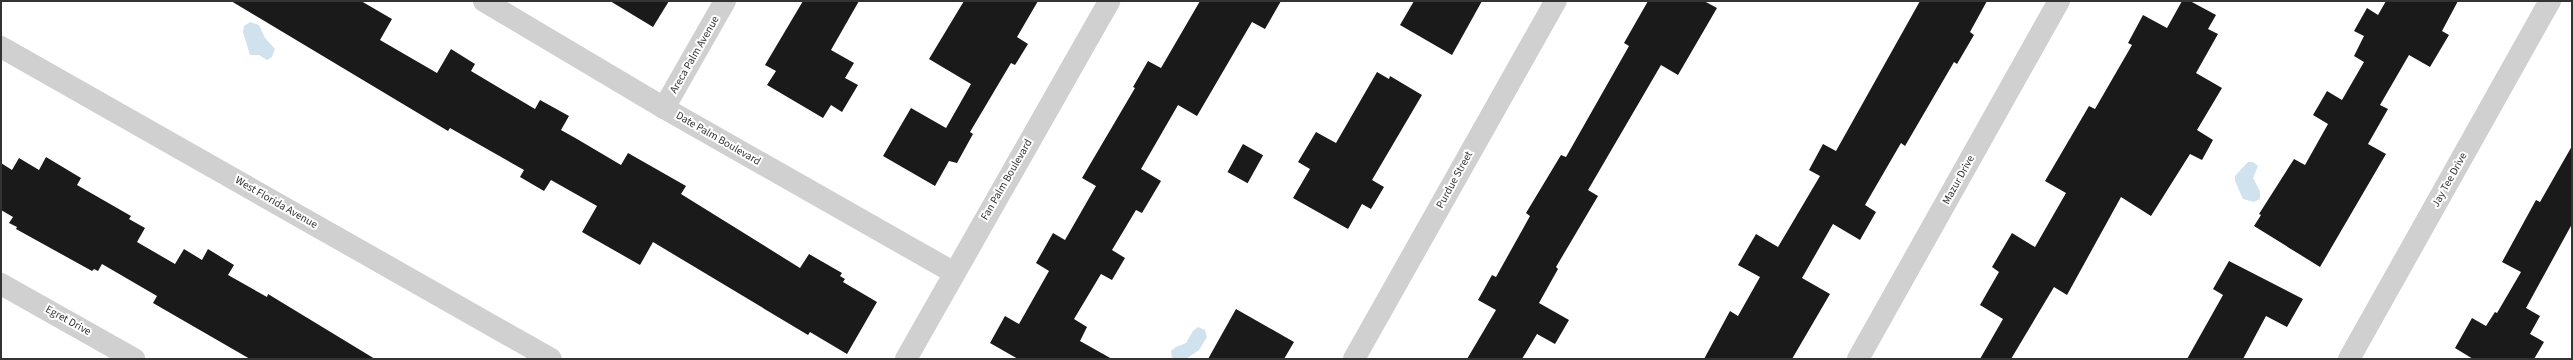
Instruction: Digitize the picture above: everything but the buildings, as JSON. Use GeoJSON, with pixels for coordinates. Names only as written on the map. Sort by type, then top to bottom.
{"type":"FeatureCollection","features":[{"type":"Feature","properties":{"kind":"street","name":"Date Palm Boulevard"},"geometry":{"type":"LineString","coordinates":[[484,1],[664,108],[954,273]]}},
{"type":"Feature","properties":{"kind":"street","name":"Areca Palm Avenue"},"geometry":{"type":"LineString","coordinates":[[664,108],[725,1]]}},
{"type":"Feature","properties":{"kind":"street","name":"Fan Palm Boulevard"},"geometry":{"type":"LineString","coordinates":[[906,359],[1108,1]]}},
{"type":"Feature","properties":{"kind":"street","name":"Purdue Street"},"geometry":{"type":"LineString","coordinates":[[1354,359],[1556,1]]}},
{"type":"Feature","properties":{"kind":"street","name":"Mazur Drive"},"geometry":{"type":"LineString","coordinates":[[1858,359],[2059,1]]}},
{"type":"Feature","properties":{"kind":"street","name":"Jay Tee Drive"},"geometry":{"type":"LineString","coordinates":[[2349,359],[2550,1]]}},
{"type":"Feature","properties":{"kind":"street","name":"West Florida Avenue"},"geometry":{"type":"LineString","coordinates":[[1,47],[551,359]]}},
{"type":"Feature","properties":{"kind":"street","name":"Egret Drive"},"geometry":{"type":"LineString","coordinates":[[1,284],[134,359]]}},
{"type":"Feature","properties":{"kind":"water"},"geometry":{"type":"Polygon","coordinates":[[[250,22],[259,25],[265,38],[275,49],[272,57],[267,60],[259,55],[250,55],[243,32],[244,26],[250,22]]]}},
{"type":"Feature","properties":{"kind":"water"},"geometry":{"type":"Polygon","coordinates":[[[2248,162],[2253,162],[2258,166],[2253,178],[2260,191],[2260,199],[2254,202],[2243,199],[2235,181],[2235,176],[2248,162]]]}},
{"type":"Feature","properties":{"kind":"water"},"geometry":{"type":"Polygon","coordinates":[[[1198,327],[1205,330],[1207,337],[1199,350],[1186,359],[1172,359],[1171,351],[1186,343],[1193,331],[1198,327]]]}}]}
